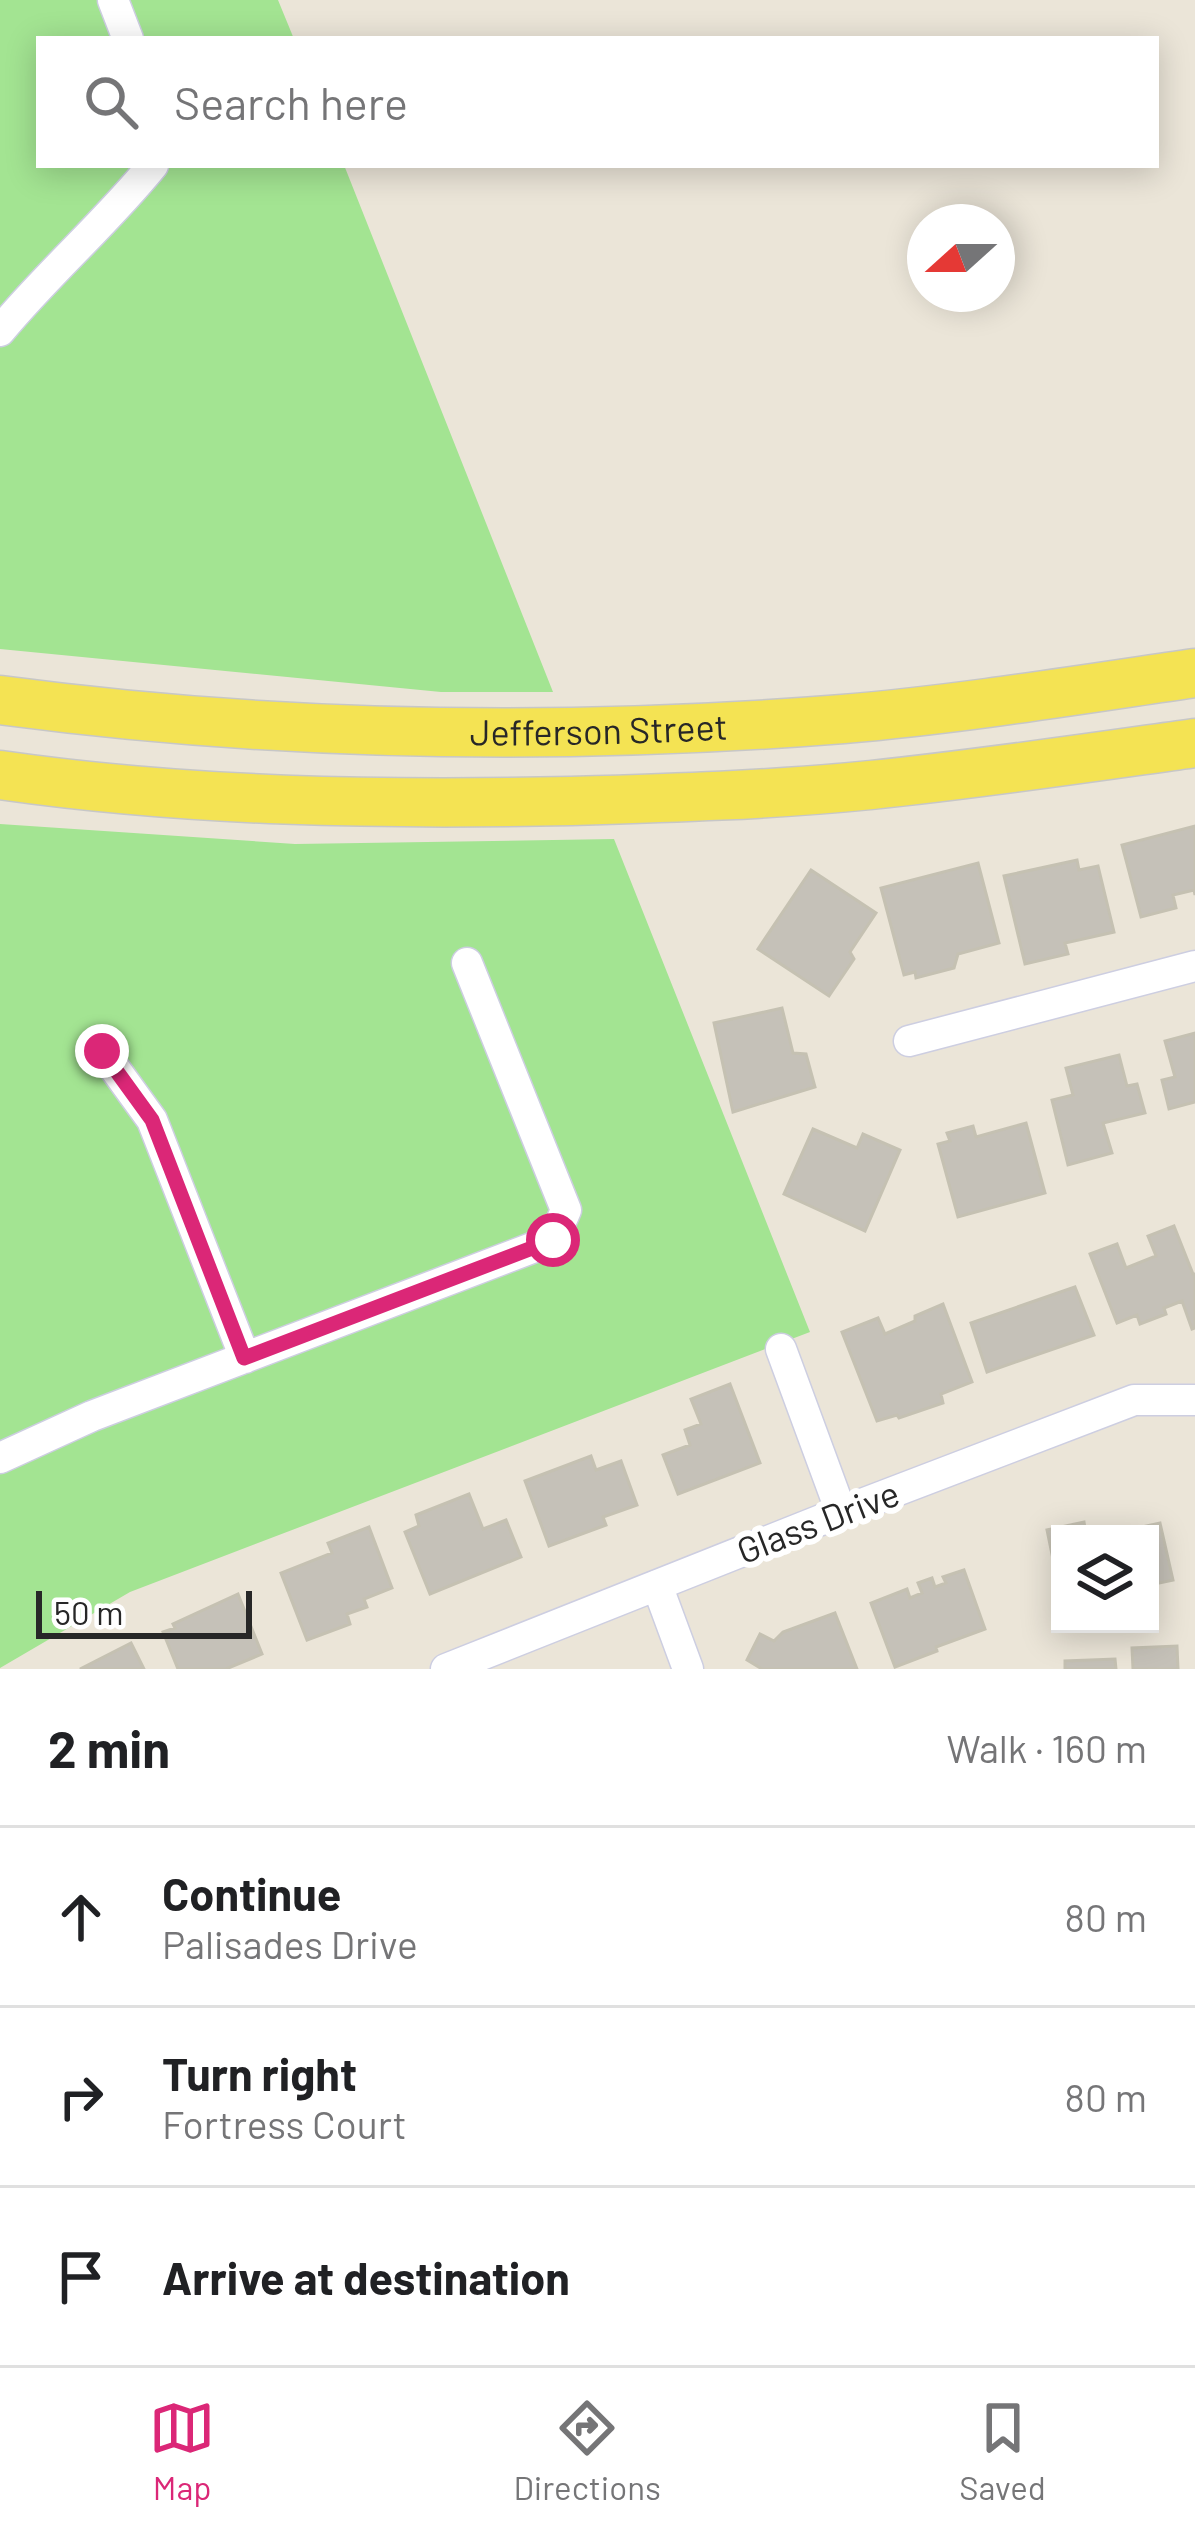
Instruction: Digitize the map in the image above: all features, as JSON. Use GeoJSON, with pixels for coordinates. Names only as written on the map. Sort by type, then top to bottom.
{"type":"FeatureCollection","features":[{"type":"Feature","properties":{"kind":"main road","name":"Jefferson Street"},"geometry":{"type":"LineString","coordinates":[[0,700],[276,726],[468,734],[657,731],[848,718],[1195,674]]}},
{"type":"Feature","properties":{"kind":"main road","name":"Jefferson Street"},"geometry":{"type":"LineString","coordinates":[[0,775],[301,801],[679,798],[868,785],[1195,743]]}},
{"type":"Feature","properties":{"kind":"street"},"geometry":{"type":"LineString","coordinates":[[112,0],[127,36]]}},
{"type":"Feature","properties":{"kind":"street"},"geometry":{"type":"LineString","coordinates":[[0,331],[38,285],[115,212],[151,168]]}},
{"type":"Feature","properties":{"kind":"street"},"geometry":{"type":"LineString","coordinates":[[0,1459],[92,1416],[553,1240],[566,1210],[467,963]]}},
{"type":"Feature","properties":{"kind":"street"},"geometry":{"type":"LineString","coordinates":[[909,1041],[1195,966]]}},
{"type":"Feature","properties":{"kind":"street"},"geometry":{"type":"LineString","coordinates":[[102,1051],[152,1120],[244,1358]]}},
{"type":"Feature","properties":{"kind":"street"},"geometry":{"type":"LineString","coordinates":[[781,1348],[841,1513]]}},
{"type":"Feature","properties":{"kind":"street","name":"Glass Drive"},"geometry":{"type":"LineString","coordinates":[[446,1669],[1134,1400],[1195,1400]]}},
{"type":"Feature","properties":{"kind":"street"},"geometry":{"type":"LineString","coordinates":[[657,1585],[688,1669]]}},
{"type":"Feature","properties":{"kind":"green space"},"geometry":{"type":"Polygon","coordinates":[[[0,0],[278,0],[293,36],[36,36],[36,168],[345,168],[553,692],[441,692],[0,649],[0,0]]]}},
{"type":"Feature","properties":{"kind":"green space"},"geometry":{"type":"Polygon","coordinates":[[[0,824],[295,844],[614,839],[810,1332],[130,1592],[0,1668],[0,824]]]}},
{"type":"Feature","properties":{"kind":"building"},"geometry":{"type":"Polygon","coordinates":[[[1195,826],[1195,895],[1194,890],[1173,895],[1176,908],[1141,917],[1122,845],[1195,826]]]}},
{"type":"Feature","properties":{"kind":"building"},"geometry":{"type":"Polygon","coordinates":[[[1077,860],[1079,870],[1098,866],[1114,932],[1065,943],[1068,954],[1025,964],[1004,876],[1077,860]]]}},
{"type":"Feature","properties":{"kind":"building"},"geometry":{"type":"Polygon","coordinates":[[[978,863],[999,943],[958,954],[954,968],[916,978],[915,972],[904,975],[881,888],[978,863]]]}},
{"type":"Feature","properties":{"kind":"building"},"geometry":{"type":"Polygon","coordinates":[[[811,870],[876,913],[829,996],[758,949],[811,870]]]}},
{"type":"Feature","properties":{"kind":"building"},"geometry":{"type":"Polygon","coordinates":[[[782,1008],[793,1053],[806,1054],[815,1087],[733,1112],[714,1023],[782,1008]]]}},
{"type":"Feature","properties":{"kind":"building"},"geometry":{"type":"Polygon","coordinates":[[[1195,1033],[1195,1102],[1169,1109],[1162,1080],[1175,1077],[1165,1041],[1195,1033]]]}},
{"type":"Feature","properties":{"kind":"building"},"geometry":{"type":"Polygon","coordinates":[[[1119,1055],[1127,1086],[1137,1084],[1145,1113],[1103,1123],[1112,1153],[1068,1165],[1052,1100],[1073,1095],[1066,1068],[1119,1055]]]}},
{"type":"Feature","properties":{"kind":"building"},"geometry":{"type":"Polygon","coordinates":[[[1026,1123],[1045,1193],[958,1217],[938,1144],[950,1141],[947,1133],[973,1126],[976,1137],[1026,1123]]]}},
{"type":"Feature","properties":{"kind":"building"},"geometry":{"type":"Polygon","coordinates":[[[813,1129],[857,1148],[863,1134],[900,1150],[865,1231],[784,1194],[813,1129]]]}},
{"type":"Feature","properties":{"kind":"building"},"geometry":{"type":"Polygon","coordinates":[[[1174,1226],[1195,1274],[1195,1328],[1182,1301],[1164,1308],[1166,1314],[1140,1324],[1137,1315],[1117,1323],[1090,1254],[1117,1244],[1126,1268],[1156,1256],[1148,1236],[1174,1226]]]}},
{"type":"Feature","properties":{"kind":"building"},"geometry":{"type":"Polygon","coordinates":[[[1075,1287],[1094,1335],[987,1372],[971,1323],[1075,1287]]]}},
{"type":"Feature","properties":{"kind":"building"},"geometry":{"type":"Polygon","coordinates":[[[943,1304],[972,1382],[941,1394],[943,1403],[877,1421],[842,1332],[878,1318],[885,1334],[943,1304]]]}},
{"type":"Feature","properties":{"kind":"building"},"geometry":{"type":"Polygon","coordinates":[[[730,1384],[760,1463],[678,1494],[663,1455],[690,1445],[685,1430],[701,1424],[691,1399],[730,1384]]]}},
{"type":"Feature","properties":{"kind":"building"},"geometry":{"type":"Polygon","coordinates":[[[591,1456],[596,1470],[621,1461],[637,1505],[603,1517],[606,1525],[549,1546],[525,1481],[591,1456]]]}},
{"type":"Feature","properties":{"kind":"building"},"geometry":{"type":"Polygon","coordinates":[[[469,1494],[483,1529],[506,1520],[521,1557],[430,1594],[405,1532],[419,1526],[416,1515],[469,1494]]]}},
{"type":"Feature","properties":{"kind":"building"},"geometry":{"type":"Polygon","coordinates":[[[1160,1523],[1173,1580],[1159,1583],[1159,1525],[1151,1525],[1160,1523]]]}},
{"type":"Feature","properties":{"kind":"building"},"geometry":{"type":"Polygon","coordinates":[[[369,1527],[392,1588],[364,1599],[367,1607],[347,1614],[350,1624],[307,1640],[281,1573],[332,1553],[328,1543],[369,1527]]]}},
{"type":"Feature","properties":{"kind":"building"},"geometry":{"type":"Polygon","coordinates":[[[964,1570],[985,1629],[895,1667],[871,1603],[907,1589],[910,1598],[922,1593],[918,1583],[932,1578],[935,1587],[946,1583],[943,1577],[964,1570]]]}},
{"type":"Feature","properties":{"kind":"building"},"geometry":{"type":"Polygon","coordinates":[[[238,1594],[262,1654],[226,1669],[178,1669],[163,1632],[238,1594]]]}},
{"type":"Feature","properties":{"kind":"building"},"geometry":{"type":"Polygon","coordinates":[[[835,1613],[857,1669],[762,1669],[747,1660],[760,1634],[774,1641],[783,1632],[835,1613]]]}},
{"type":"Feature","properties":{"kind":"building"},"geometry":{"type":"Polygon","coordinates":[[[131,1643],[144,1669],[80,1669],[131,1643]]]}},
{"type":"Feature","properties":{"kind":"building"},"geometry":{"type":"Polygon","coordinates":[[[1177,1646],[1178,1669],[1133,1669],[1132,1648],[1177,1646]]]}},
{"type":"Feature","properties":{"kind":"building"},"geometry":{"type":"Polygon","coordinates":[[[1115,1659],[1116,1669],[1065,1669],[1065,1661],[1115,1659]]]}},
{"type":"Feature","properties":{"kind":"route"},"geometry":{"type":"LineString","coordinates":[[102,1051],[152,1120],[244,1358],[553,1240]]}}]}
